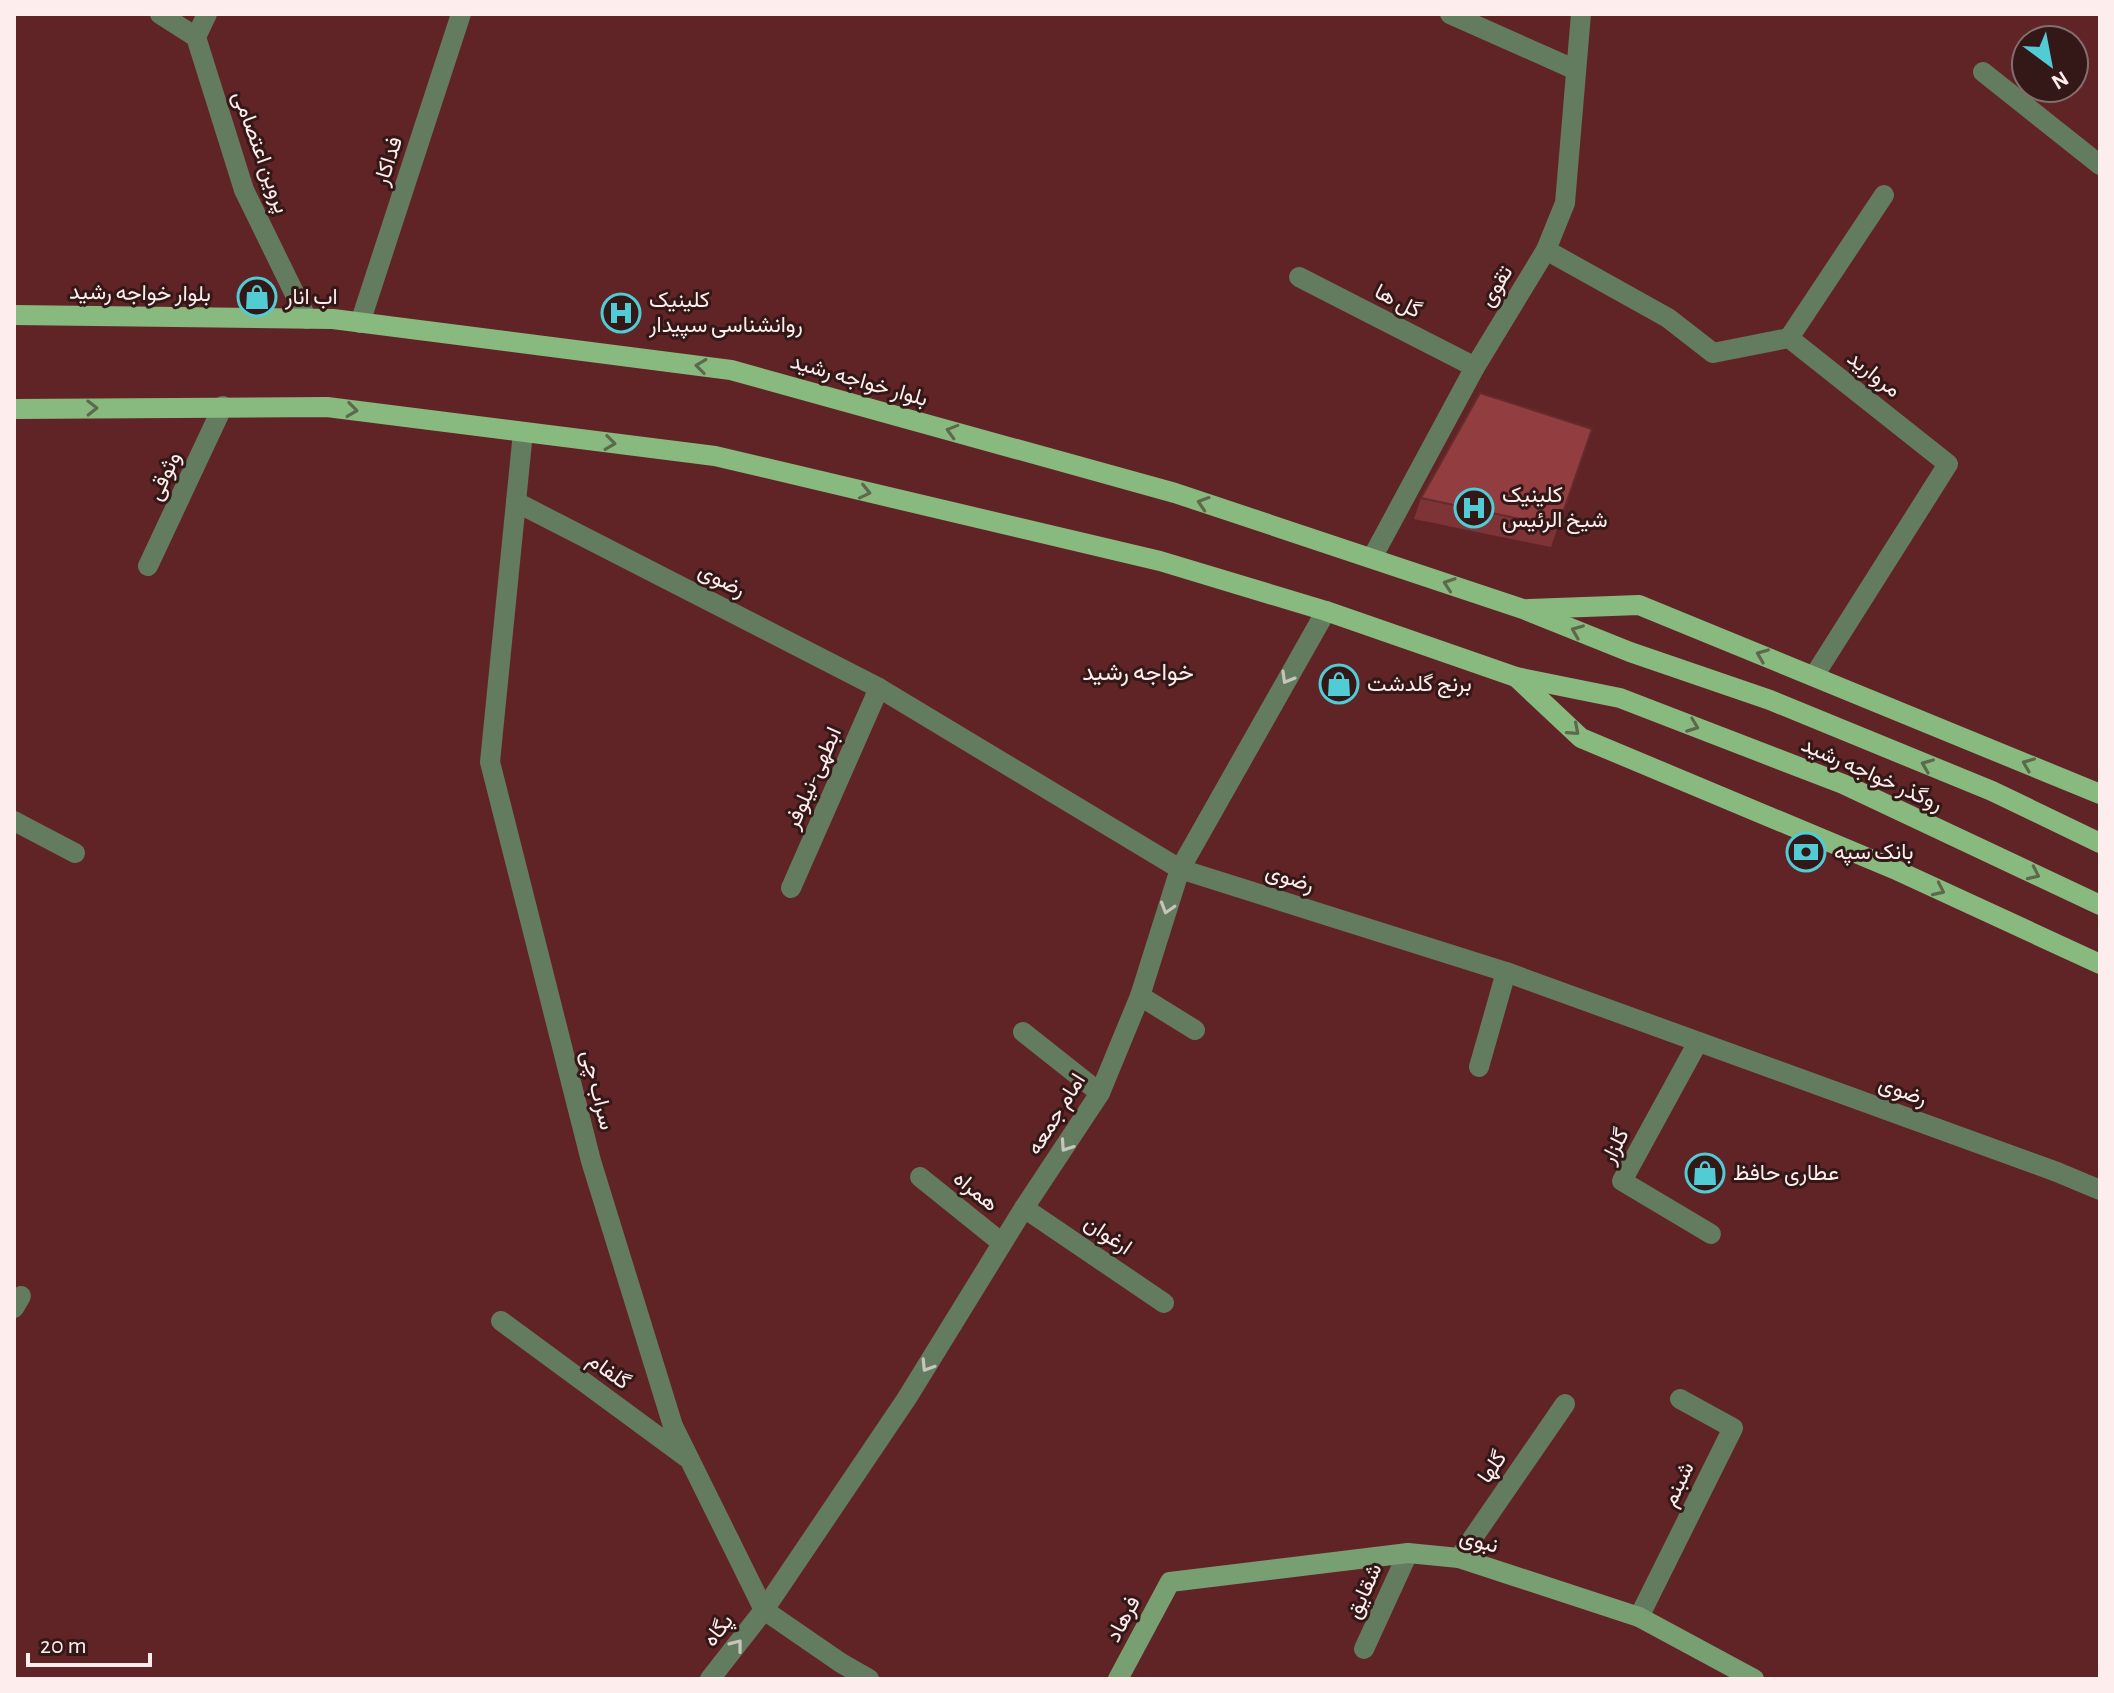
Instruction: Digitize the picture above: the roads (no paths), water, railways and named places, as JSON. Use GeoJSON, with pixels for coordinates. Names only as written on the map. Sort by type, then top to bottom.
{"type":"FeatureCollection","features":[{"type":"Feature","properties":{"kind":"main road","name":"بلوار خواجه رشید"},"geometry":{"type":"LineString","coordinates":[[14,315],[307,319],[360,323],[731,370],[1175,493],[1523,609]]}},
{"type":"Feature","properties":{"kind":"main road"},"geometry":{"type":"LineString","coordinates":[[14,409],[327,407],[715,456],[1160,561],[1326,611],[1516,677],[1581,738],[1894,869],[2100,964]]}},
{"type":"Feature","properties":{"kind":"main road"},"geometry":{"type":"LineString","coordinates":[[1523,609],[1639,605],[2100,794]]}},
{"type":"Feature","properties":{"kind":"main road","name":"روگذر خواجه رشید"},"geometry":{"type":"LineString","coordinates":[[1523,609],[1630,652],[1770,700],[1992,791],[2100,843]]}},
{"type":"Feature","properties":{"kind":"main road","name":"روگذر خواجه رشید"},"geometry":{"type":"LineString","coordinates":[[1516,677],[1620,698],[1843,784],[2100,905]]}},
{"type":"Feature","properties":{"kind":"street"},"geometry":{"type":"LineString","coordinates":[[160,14],[196,37],[207,14]]}},
{"type":"Feature","properties":{"kind":"street","name":"فداکار"},"geometry":{"type":"LineString","coordinates":[[360,323],[461,14]]}},
{"type":"Feature","properties":{"kind":"street"},"geometry":{"type":"LineString","coordinates":[[1450,14],[1576,70]]}},
{"type":"Feature","properties":{"kind":"street","name":"تقوی"},"geometry":{"type":"LineString","coordinates":[[1372,558],[1475,367],[1546,250],[1565,203],[1581,14]]}},
{"type":"Feature","properties":{"kind":"street","name":"پروین اعتصامی"},"geometry":{"type":"LineString","coordinates":[[196,37],[244,190],[307,319]]}},
{"type":"Feature","properties":{"kind":"street"},"geometry":{"type":"LineString","coordinates":[[1983,72],[2100,165]]}},
{"type":"Feature","properties":{"kind":"street"},"geometry":{"type":"LineString","coordinates":[[1546,250],[1668,318],[1713,353],[1789,338],[1884,195]]}},
{"type":"Feature","properties":{"kind":"street","name":"گل ها"},"geometry":{"type":"LineString","coordinates":[[1299,277],[1475,367]]}},
{"type":"Feature","properties":{"kind":"street","name":"مروارید"},"geometry":{"type":"LineString","coordinates":[[1789,338],[1948,464],[1814,676]]}},
{"type":"Feature","properties":{"kind":"street","name":"وثوقی"},"geometry":{"type":"LineString","coordinates":[[148,566],[223,406]]}},
{"type":"Feature","properties":{"kind":"street","name":"سراب چی"},"geometry":{"type":"LineString","coordinates":[[523,432],[490,762],[591,1161],[673,1426],[764,1610],[869,1679]]}},
{"type":"Feature","properties":{"kind":"street","name":"رضوی"},"geometry":{"type":"LineString","coordinates":[[516,502],[879,688],[1180,869],[1506,972],[2100,1190]]}},
{"type":"Feature","properties":{"kind":"street","name":"امام جمعه"},"geometry":{"type":"LineString","coordinates":[[764,1610],[907,1398],[1024,1208],[1100,1093],[1140,996],[1180,869],[1326,611]]}},
{"type":"Feature","properties":{"kind":"street","name":"ابطهی-نیلوفر"},"geometry":{"type":"LineString","coordinates":[[791,888],[879,688]]}},
{"type":"Feature","properties":{"kind":"street"},"geometry":{"type":"LineString","coordinates":[[14,821],[75,853]]}},
{"type":"Feature","properties":{"kind":"street"},"geometry":{"type":"LineString","coordinates":[[1479,1067],[1506,972]]}},
{"type":"Feature","properties":{"kind":"street"},"geometry":{"type":"LineString","coordinates":[[1140,996],[1195,1030]]}},
{"type":"Feature","properties":{"kind":"street"},"geometry":{"type":"LineString","coordinates":[[1023,1032],[1100,1093]]}},
{"type":"Feature","properties":{"kind":"street","name":"گلزار"},"geometry":{"type":"LineString","coordinates":[[1698,1042],[1622,1181],[1711,1234]]}},
{"type":"Feature","properties":{"kind":"street","name":"همراه"},"geometry":{"type":"LineString","coordinates":[[920,1177],[1002,1243]]}},
{"type":"Feature","properties":{"kind":"street","name":"ارغوان"},"geometry":{"type":"LineString","coordinates":[[1024,1208],[1164,1303]]}},
{"type":"Feature","properties":{"kind":"street","name":"گلفام"},"geometry":{"type":"LineString","coordinates":[[501,1321],[690,1459]]}},
{"type":"Feature","properties":{"kind":"street","name":"شبنم"},"geometry":{"type":"LineString","coordinates":[[1639,1617],[1733,1428],[1680,1399]]}},
{"type":"Feature","properties":{"kind":"street","name":"گلها"},"geometry":{"type":"LineString","coordinates":[[1459,1558],[1565,1404]]}},
{"type":"Feature","properties":{"kind":"street","name":"نبوی"},"geometry":{"type":"LineString","coordinates":[[1170,1582],[1408,1553],[1459,1558],[1639,1617],[1754,1679]]}},
{"type":"Feature","properties":{"kind":"street","name":"شقایق"},"geometry":{"type":"LineString","coordinates":[[1364,1649],[1408,1553]]}},
{"type":"Feature","properties":{"kind":"street","name":"فرهاد"},"geometry":{"type":"LineString","coordinates":[[1118,1679],[1170,1582]]}},
{"type":"Feature","properties":{"kind":"street","name":"پگاه"},"geometry":{"type":"LineString","coordinates":[[710,1679],[764,1610]]}},
{"type":"Feature","properties":{"kind":"place","name":"اب انار"},"geometry":{"type":"Point","coordinates":[257,297]}},
{"type":"Feature","properties":{"kind":"place","name":"کلینیک روانشناسی سپیدار"},"geometry":{"type":"Point","coordinates":[621,313]}},
{"type":"Feature","properties":{"kind":"place","name":"کلینیک شیخ الرئیس"},"geometry":{"type":"Point","coordinates":[1474,508]}},
{"type":"Feature","properties":{"kind":"place","name":"برنج گلدشت"},"geometry":{"type":"Point","coordinates":[1339,684]}},
{"type":"Feature","properties":{"kind":"place","name":"بانک سپه"},"geometry":{"type":"Point","coordinates":[1806,852]}},
{"type":"Feature","properties":{"kind":"place","name":"عطاری حافظ"},"geometry":{"type":"Point","coordinates":[1705,1173]}},
{"type":"Feature","properties":{"kind":"district","name":"خواجه رشید"},"geometry":{"type":"Point","coordinates":[1138,673]}}]}
